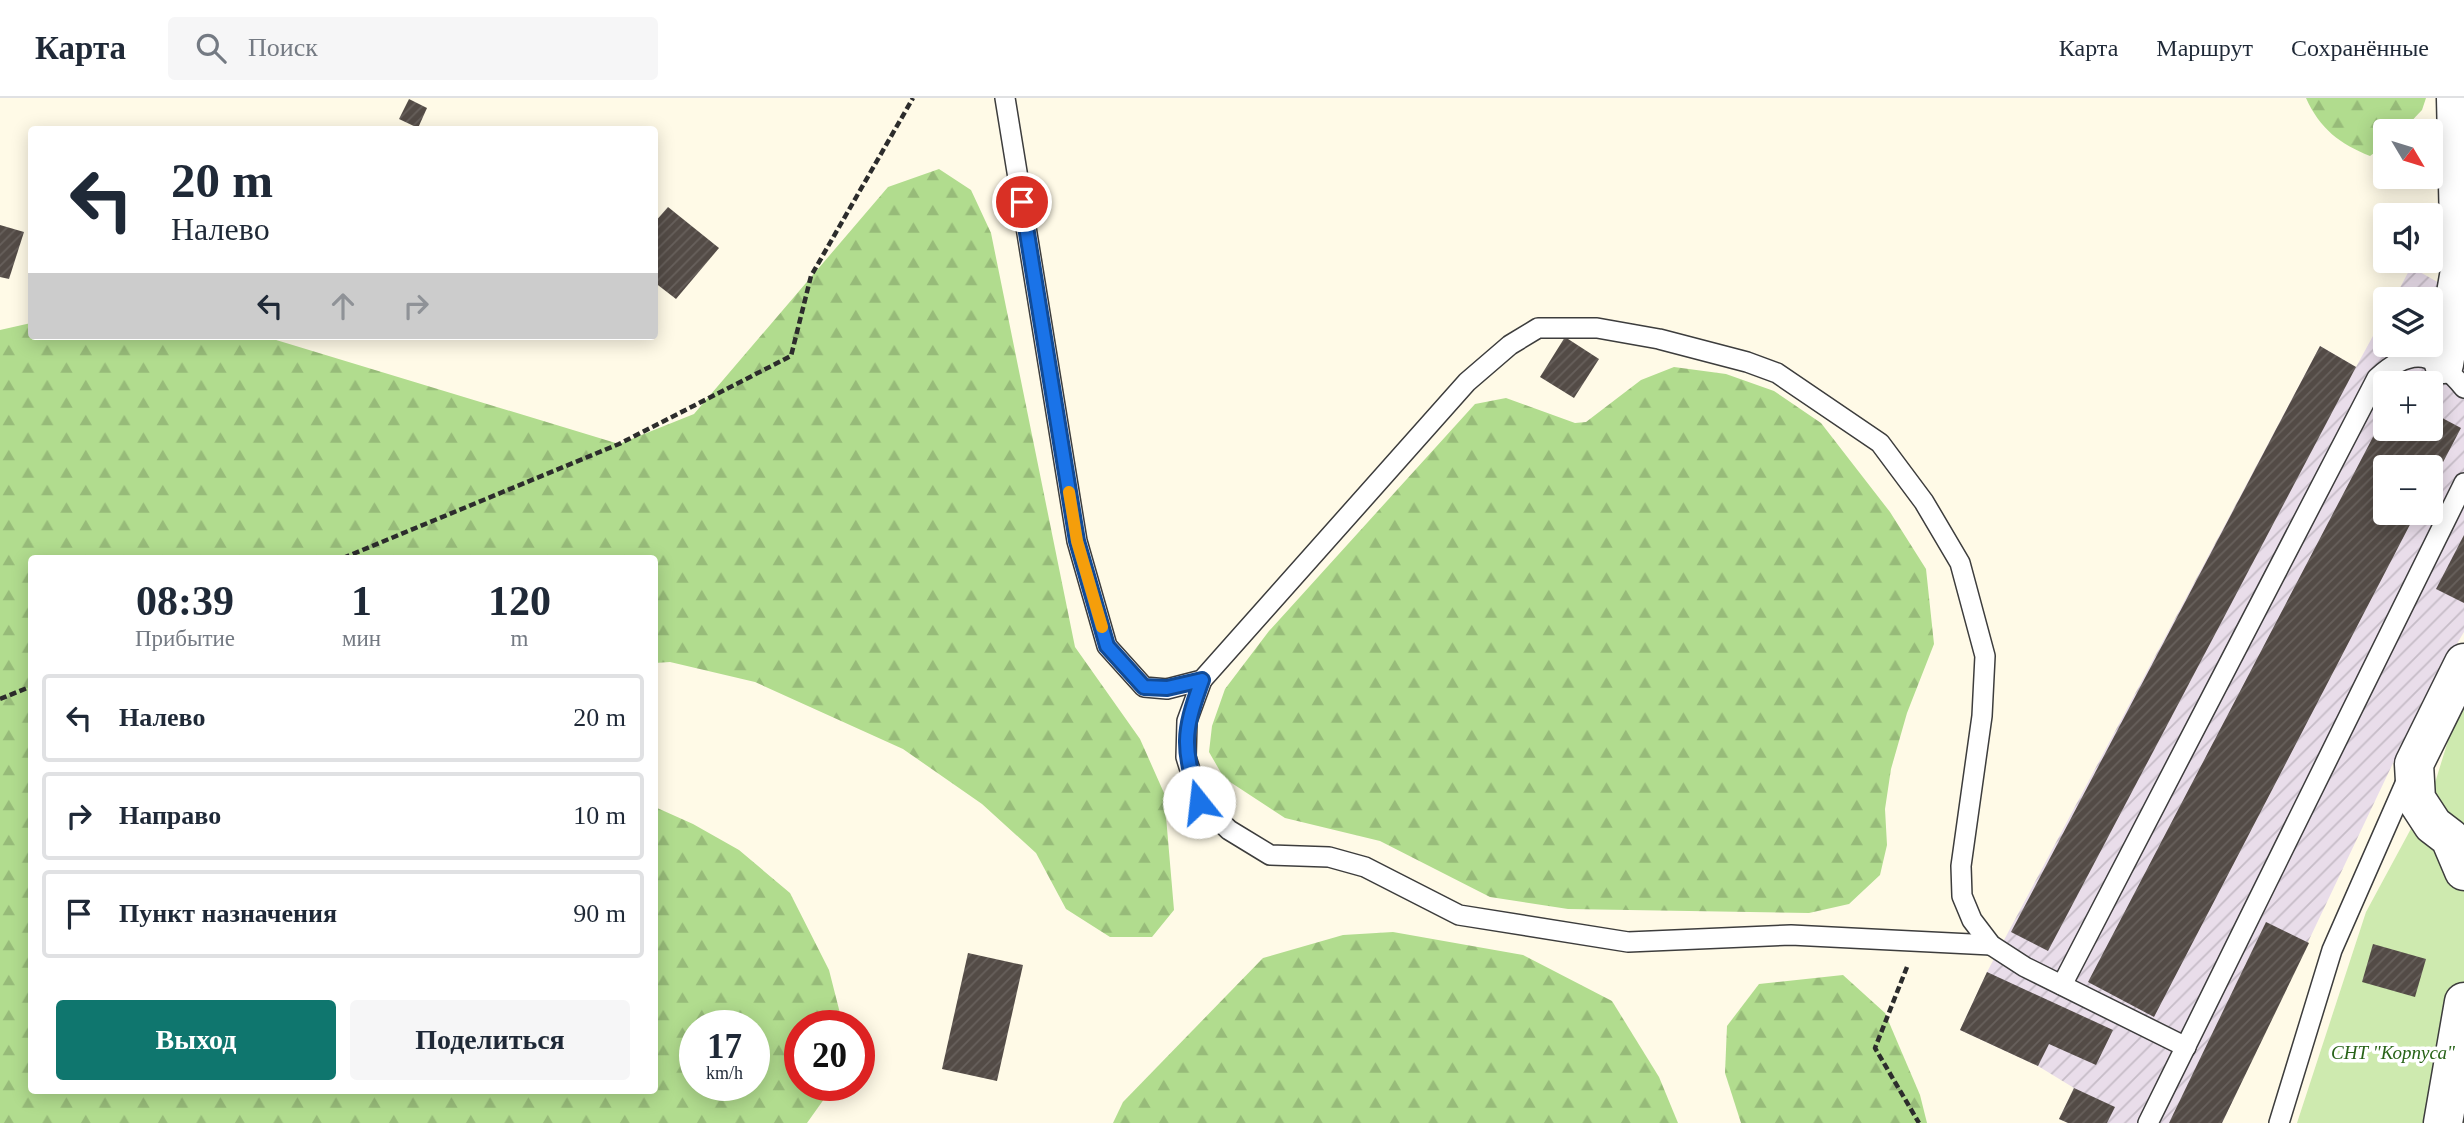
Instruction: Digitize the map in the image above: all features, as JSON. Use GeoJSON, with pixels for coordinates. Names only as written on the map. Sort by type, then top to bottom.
{"type":"FeatureCollection","features":[{"type":"Feature","properties":{"kind":"street"},"geometry":{"type":"LineString","coordinates":[[2454,376],[2460,270],[2456,98]]}},
{"type":"Feature","properties":{"kind":"street"},"geometry":{"type":"LineString","coordinates":[[2459,848],[2433,825],[2416,799],[2414,764],[2464,663]]}},
{"type":"Feature","properties":{"kind":"street"},"geometry":{"type":"LineString","coordinates":[[2444,1123],[2464,1002]]}},
{"type":"Feature","properties":{"kind":"lane"},"geometry":{"type":"LineString","coordinates":[[1005,98],[1077,541],[1107,646],[1144,687],[1167,688],[1202,680]]}},
{"type":"Feature","properties":{"kind":"lane"},"geometry":{"type":"LineString","coordinates":[[1991,945],[1791,935],[1628,942],[1459,915],[1365,867],[1329,857],[1270,855],[1229,830],[1199,802],[1186,757],[1187,721],[1202,680],[1467,382],[1510,345],[1538,328],[1597,328],[1659,339],[1747,362],[1777,373],[1880,443],[1924,502],[1960,563],[1986,656],[1982,716],[1961,866],[1962,896],[1972,920],[1991,945],[2062,985],[2186,1046]]}},
{"type":"Feature","properties":{"kind":"lane"},"geometry":{"type":"LineString","coordinates":[[2062,985],[2377,378],[2395,361],[2418,357],[2454,376]]}},
{"type":"Feature","properties":{"kind":"lane"},"geometry":{"type":"LineString","coordinates":[[2148,1123],[2464,483]]}},
{"type":"Feature","properties":{"kind":"lane"},"geometry":{"type":"LineString","coordinates":[[2279,1123],[2332,950],[2414,764]]}},
{"type":"Feature","properties":{"kind":"path"},"geometry":{"type":"LineString","coordinates":[[350,555],[619,444],[791,356],[811,275],[914,98]]}},
{"type":"Feature","properties":{"kind":"path"},"geometry":{"type":"LineString","coordinates":[[0,699],[28,688]]}},
{"type":"Feature","properties":{"kind":"path"},"geometry":{"type":"LineString","coordinates":[[1917,941],[1875,1048],[1919,1123]]}},
{"type":"Feature","properties":{"kind":"shaded area"},"geometry":{"type":"Polygon","coordinates":[[[2408,273],[2422,273],[2464,297],[2464,632],[2423,700],[2222,1123],[2068,1123],[2059,1119],[2074,1088],[2038,1066],[1960,1030],[1987,972],[2320,346],[2356,367],[2373,336],[2373,357],[2443,357],[2443,287],[2400,287],[2408,273]]]}},
{"type":"Feature","properties":{"kind":"green space"},"geometry":{"type":"Polygon","coordinates":[[[2306,98],[2426,98],[2422,110],[2413,119],[2373,119],[2373,154],[2370,156],[2340,141],[2324,127],[2306,98]]]}},
{"type":"Feature","properties":{"kind":"green space"},"geometry":{"type":"Polygon","coordinates":[[[939,169],[971,190],[991,233],[1075,647],[1140,739],[1164,793],[1174,910],[1152,937],[1110,937],[1066,909],[1036,853],[982,804],[903,749],[755,682],[670,662],[658,663],[658,555],[28,555],[28,1094],[658,1094],[658,808],[739,850],[790,893],[829,970],[839,1010],[784,1010],[784,1101],[823,1101],[807,1123],[0,1123],[0,330],[28,324],[28,340],[276,340],[619,444],[694,414],[888,187],[939,169]]]}},
{"type":"Feature","properties":{"kind":"green space"},"geometry":{"type":"Polygon","coordinates":[[[1674,367],[1726,374],[1774,391],[1821,423],[1890,512],[1926,569],[1934,644],[1907,713],[1891,769],[1885,809],[1887,845],[1880,875],[1849,904],[1809,913],[1568,909],[1490,897],[1380,841],[1285,818],[1224,778],[1209,752],[1212,726],[1225,689],[1269,631],[1475,404],[1506,398],[1575,423],[1586,422],[1641,380],[1674,367]]]}},
{"type":"Feature","properties":{"kind":"green space","name":"СНТ \"Корпуса\""},"geometry":{"type":"Polygon","coordinates":[[[2464,703],[2464,1123],[2297,1123],[2366,912],[2434,786],[2451,731],[2464,703]]]}},
{"type":"Feature","properties":{"kind":"green space"},"geometry":{"type":"Polygon","coordinates":[[[1393,932],[1523,955],[1612,1001],[1659,1077],[1678,1123],[1113,1123],[1123,1102],[1263,958],[1343,935],[1393,932]]]}},
{"type":"Feature","properties":{"kind":"green space"},"geometry":{"type":"Polygon","coordinates":[[[1843,975],[1885,1013],[1920,1095],[1927,1123],[1741,1123],[1725,1073],[1727,1026],[1759,984],[1843,975]]]}},
{"type":"Feature","properties":{"kind":"building"},"geometry":{"type":"Polygon","coordinates":[[[409,99],[427,108],[419,126],[399,119],[409,99]]]}},
{"type":"Feature","properties":{"kind":"building"},"geometry":{"type":"Polygon","coordinates":[[[668,207],[719,248],[676,299],[658,285],[658,218],[668,207]]]}},
{"type":"Feature","properties":{"kind":"building"},"geometry":{"type":"Polygon","coordinates":[[[0,225],[24,232],[9,279],[0,277],[0,225]]]}},
{"type":"Feature","properties":{"kind":"building"},"geometry":{"type":"Polygon","coordinates":[[[1565,337],[1599,359],[1574,398],[1540,377],[1565,337]]]}},
{"type":"Feature","properties":{"kind":"building"},"geometry":{"type":"Polygon","coordinates":[[[2320,346],[2356,367],[2048,951],[2011,932],[2320,346]]]}},
{"type":"Feature","properties":{"kind":"building"},"geometry":{"type":"Polygon","coordinates":[[[2443,418],[2461,428],[2443,462],[2443,455],[2373,455],[2373,525],[2410,525],[2154,1017],[2088,982],[2373,437],[2373,441],[2443,441],[2443,418]]]}},
{"type":"Feature","properties":{"kind":"building"},"geometry":{"type":"Polygon","coordinates":[[[2464,535],[2464,603],[2436,589],[2464,535]]]}},
{"type":"Feature","properties":{"kind":"building"},"geometry":{"type":"Polygon","coordinates":[[[2266,922],[2309,943],[2222,1123],[2169,1123],[2266,922]]]}},
{"type":"Feature","properties":{"kind":"building"},"geometry":{"type":"Polygon","coordinates":[[[2373,944],[2426,959],[2415,997],[2362,982],[2373,944]]]}},
{"type":"Feature","properties":{"kind":"building"},"geometry":{"type":"Polygon","coordinates":[[[968,953],[1023,965],[997,1081],[942,1069],[968,953]]]}},
{"type":"Feature","properties":{"kind":"building"},"geometry":{"type":"Polygon","coordinates":[[[1987,972],[2113,1030],[2096,1065],[2049,1044],[2038,1066],[1960,1030],[1987,972]]]}},
{"type":"Feature","properties":{"kind":"building"},"geometry":{"type":"Polygon","coordinates":[[[2074,1088],[2115,1107],[2107,1123],[2068,1123],[2059,1119],[2074,1088]]]}},
{"type":"Feature","properties":{"kind":"slow traffic"},"geometry":{"type":"LineString","coordinates":[[1069,492],[1077,541],[1102,627]]}},
{"type":"Feature","properties":{"kind":"route"},"geometry":{"type":"LineString","coordinates":[[1022,202],[1077,541],[1107,646],[1144,687],[1167,688],[1202,680],[1187,721],[1186,757],[1199,802]]}}]}
